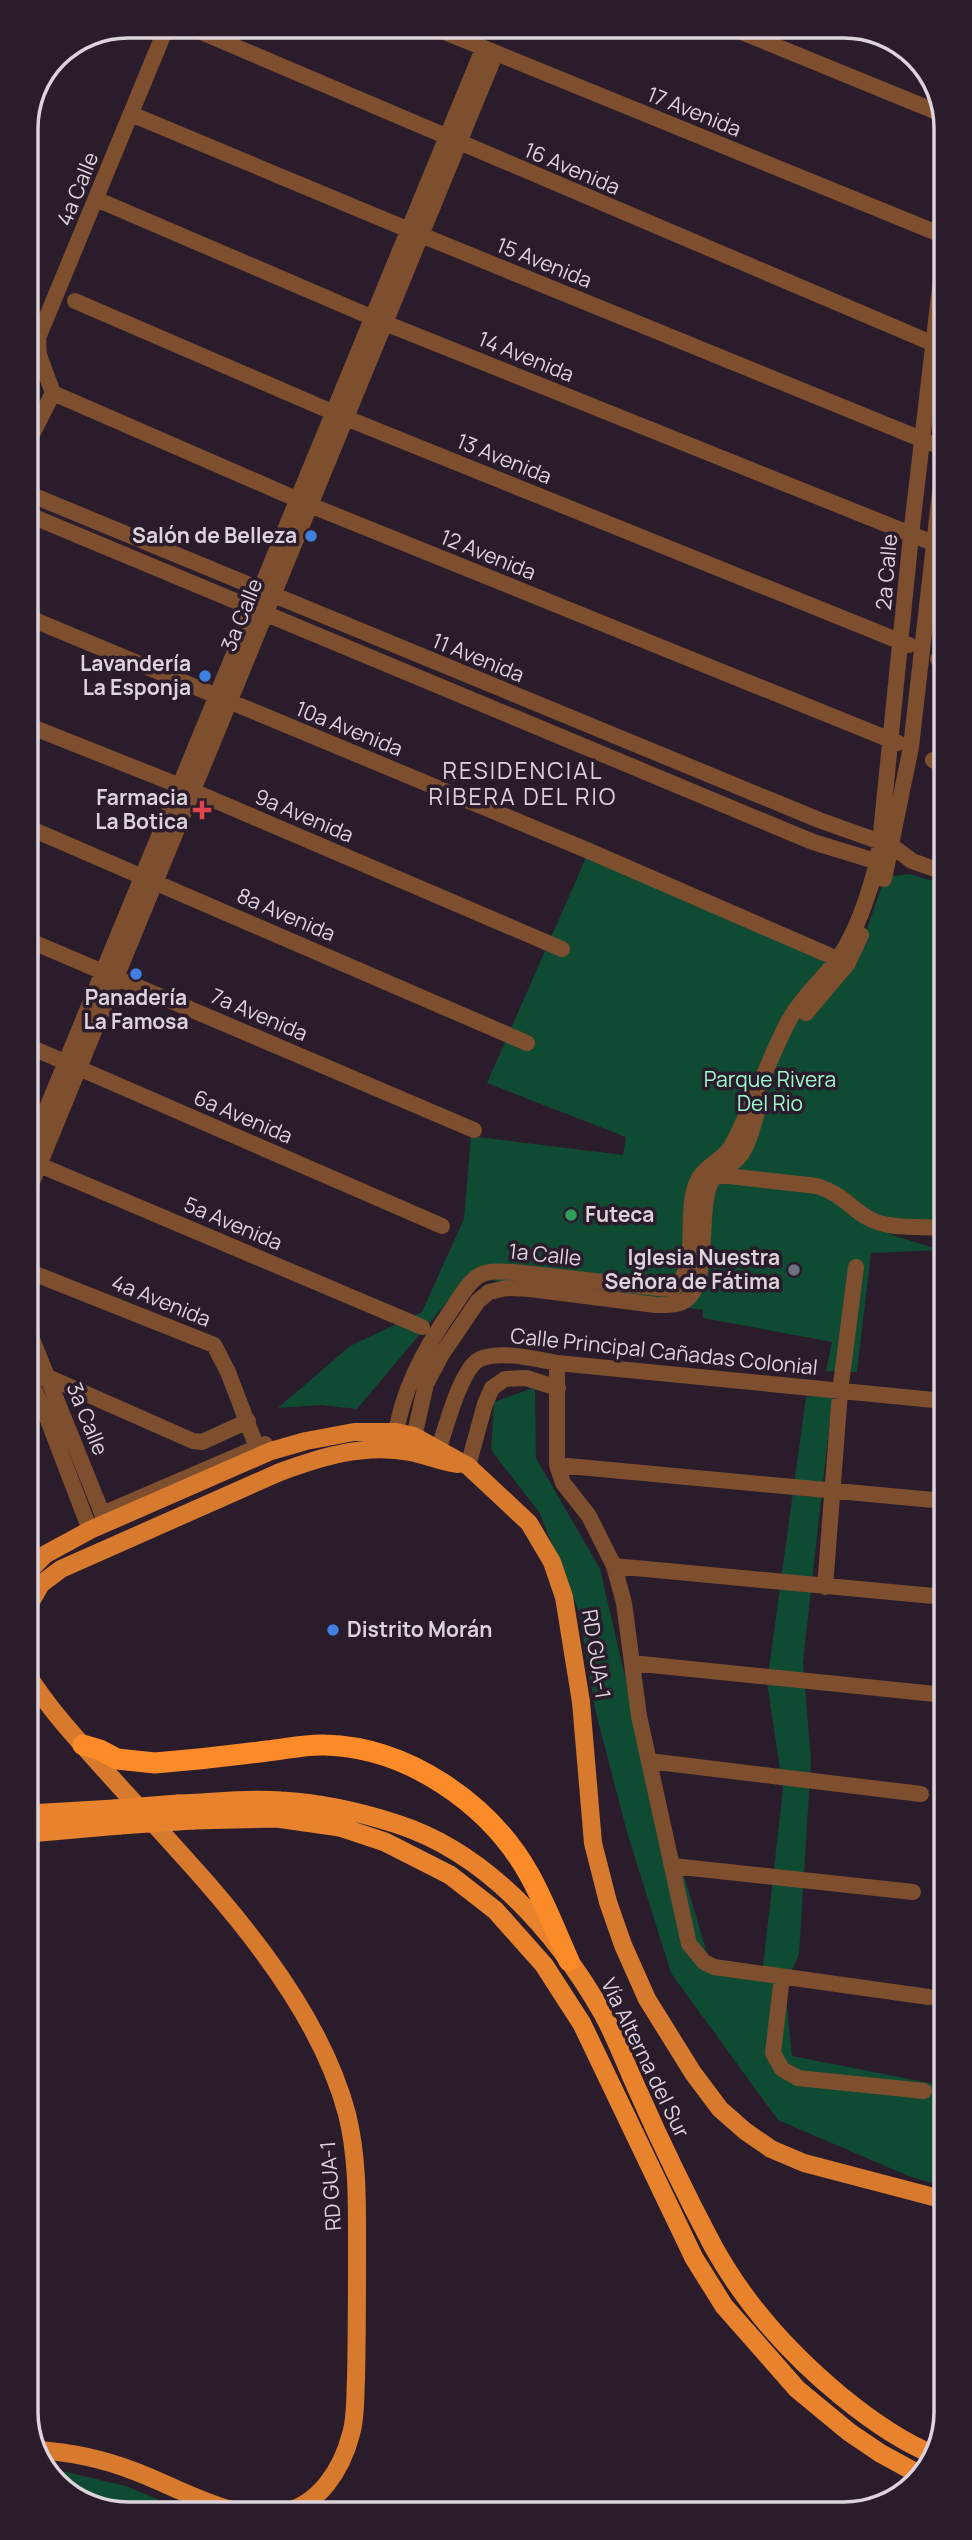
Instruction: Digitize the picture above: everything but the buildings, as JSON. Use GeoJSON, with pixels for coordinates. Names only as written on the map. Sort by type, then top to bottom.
{"type":"FeatureCollection","features":[{"type":"Feature","properties":{"kind":"highway"},"geometry":{"type":"LineString","coordinates":[[83,1745],[128,1762],[155,1763],[323,1744],[357,1748],[397,1760],[432,1777],[467,1801],[496,1828],[528,1872],[569,1961]]}},
{"type":"Feature","properties":{"kind":"highway","name":"Vía Alterna del Sur"},"geometry":{"type":"LineString","coordinates":[[38,1831],[178,1804],[280,1801],[351,1812],[397,1824],[460,1853],[514,1897],[569,1961],[603,2014],[656,2132],[714,2247],[743,2293],[775,2333],[811,2371],[863,2414],[925,2450]]}},
{"type":"Feature","properties":{"kind":"highway","name":"Vía Alterna del Sur"},"geometry":{"type":"LineString","coordinates":[[38,1814],[193,1820],[277,1818],[341,1827],[385,1842],[450,1875],[495,1910],[544,1965],[582,2024],[694,2258],[724,2306],[797,2389],[849,2432],[911,2470]]}},
{"type":"Feature","properties":{"kind":"main road","name":"RD GUA-1"},"geometry":{"type":"LineString","coordinates":[[38,1562],[46,1554],[100,1526],[264,1449],[354,1432],[439,1448],[468,1466],[529,1523],[552,1562],[564,1597],[581,1702],[593,1843],[608,1902],[623,1945],[648,1999],[693,2073],[720,2109],[745,2132],[771,2149],[804,2163],[934,2197]]}},
{"type":"Feature","properties":{"kind":"main road","name":"RD GUA-1"},"geometry":{"type":"LineString","coordinates":[[75,1563],[280,1472],[343,1452],[403,1443],[439,1461],[468,1466]]}},
{"type":"Feature","properties":{"kind":"main road"},"geometry":{"type":"LineString","coordinates":[[204,1506],[222,1480],[264,1449]]}},
{"type":"Feature","properties":{"kind":"main road"},"geometry":{"type":"LineString","coordinates":[[38,1590],[45,1579],[75,1563],[91,1549],[100,1526],[118,1541],[128,1540]]}},
{"type":"Feature","properties":{"kind":"main road","name":"RD GUA-1"},"geometry":{"type":"LineString","coordinates":[[38,1692],[243,1927],[300,2008],[326,2057],[347,2114],[357,2184],[355,2395],[352,2432],[329,2483],[309,2501]]}},
{"type":"Feature","properties":{"kind":"main road","name":"RD GUA-1"},"geometry":{"type":"LineString","coordinates":[[48,2452],[105,2461],[207,2501]]}},
{"type":"Feature","properties":{"kind":"street","name":"4a Calle"},"geometry":{"type":"LineString","coordinates":[[39,336],[162,38]]}},
{"type":"Feature","properties":{"kind":"street","name":"16 Avenida"},"geometry":{"type":"LineString","coordinates":[[215,38],[934,344]]}},
{"type":"Feature","properties":{"kind":"street","name":"17 Avenida"},"geometry":{"type":"LineString","coordinates":[[458,38],[934,232]]}},
{"type":"Feature","properties":{"kind":"street"},"geometry":{"type":"LineString","coordinates":[[758,39],[931,110]]}},
{"type":"Feature","properties":{"kind":"street","name":"3a Calle"},"geometry":{"type":"LineString","coordinates":[[39,1144],[489,52]]}},
{"type":"Feature","properties":{"kind":"street","name":"15 Avenida"},"geometry":{"type":"LineString","coordinates":[[131,114],[934,445]]}},
{"type":"Feature","properties":{"kind":"street","name":"14 Avenida"},"geometry":{"type":"LineString","coordinates":[[96,199],[379,320],[934,544]]}},
{"type":"Feature","properties":{"kind":"street","name":"13 Avenida"},"geometry":{"type":"LineString","coordinates":[[75,301],[340,414],[921,648]]}},
{"type":"Feature","properties":{"kind":"street","name":"4a Calle"},"geometry":{"type":"LineString","coordinates":[[39,353],[53,393]]}},
{"type":"Feature","properties":{"kind":"street","name":"2a Calle"},"geometry":{"type":"LineString","coordinates":[[886,844],[891,741],[911,535],[934,370]]}},
{"type":"Feature","properties":{"kind":"street"},"geometry":{"type":"LineString","coordinates":[[39,421],[53,393]]}},
{"type":"Feature","properties":{"kind":"street","name":"12 Avenida"},"geometry":{"type":"LineString","coordinates":[[53,393],[304,502],[911,747]]}},
{"type":"Feature","properties":{"kind":"street","name":"11 Avenida"},"geometry":{"type":"LineString","coordinates":[[39,498],[806,815],[886,844],[912,861],[934,869]]}},
{"type":"Feature","properties":{"kind":"street","name":"11 Avenida"},"geometry":{"type":"LineString","coordinates":[[39,519],[881,871],[912,861]]}},
{"type":"Feature","properties":{"kind":"street","name":"2a Calle"},"geometry":{"type":"LineString","coordinates":[[881,871],[911,747],[921,648],[934,569]]}},
{"type":"Feature","properties":{"kind":"street","name":"10a Avenida"},"geometry":{"type":"LineString","coordinates":[[39,622],[843,960]]}},
{"type":"Feature","properties":{"kind":"street","name":"9a Avenida"},"geometry":{"type":"LineString","coordinates":[[39,730],[186,789],[562,949]]}},
{"type":"Feature","properties":{"kind":"street","name":"8a Avenida"},"geometry":{"type":"LineString","coordinates":[[39,832],[527,1043]]}},
{"type":"Feature","properties":{"kind":"street"},"geometry":{"type":"LineString","coordinates":[[709,1174],[698,1282],[685,1301],[673,1289],[681,1283],[687,1271],[694,1188],[732,1146],[787,1023],[811,989],[843,960],[860,914],[881,871]]}},
{"type":"Feature","properties":{"kind":"street","name":"7a Avenida"},"geometry":{"type":"LineString","coordinates":[[39,944],[474,1130]]}},
{"type":"Feature","properties":{"kind":"street","name":"6a Avenida"},"geometry":{"type":"LineString","coordinates":[[39,1051],[442,1226]]}},
{"type":"Feature","properties":{"kind":"street","name":"5a Avenida"},"geometry":{"type":"LineString","coordinates":[[39,1163],[422,1327]]}},
{"type":"Feature","properties":{"kind":"street"},"geometry":{"type":"LineString","coordinates":[[709,1174],[817,1186],[832,1190],[866,1217],[881,1224],[934,1227]]}},
{"type":"Feature","properties":{"kind":"street"},"geometry":{"type":"LineString","coordinates":[[825,1587],[841,1392],[856,1267]]}},
{"type":"Feature","properties":{"kind":"street","name":"1a Calle"},"geometry":{"type":"LineString","coordinates":[[403,1443],[412,1374],[450,1312],[476,1277],[492,1272],[514,1272],[673,1289]]}},
{"type":"Feature","properties":{"kind":"street","name":"4a Avenida"},"geometry":{"type":"LineString","coordinates":[[38,1275],[214,1345],[228,1371],[248,1422],[264,1449]]}},
{"type":"Feature","properties":{"kind":"street","name":"1a Calle"},"geometry":{"type":"LineString","coordinates":[[403,1443],[426,1384],[442,1354],[478,1301],[489,1292],[506,1288],[530,1289],[656,1305],[685,1301]]}},
{"type":"Feature","properties":{"kind":"street","name":"3a Calle"},"geometry":{"type":"LineString","coordinates":[[38,1354],[100,1526]]}},
{"type":"Feature","properties":{"kind":"street","name":"Calle Principal Cañadas Colonial"},"geometry":{"type":"LineString","coordinates":[[439,1448],[458,1393],[474,1363],[490,1356],[523,1357],[557,1363],[934,1400]]}},
{"type":"Feature","properties":{"kind":"street"},"geometry":{"type":"LineString","coordinates":[[557,1363],[557,1465],[563,1483],[589,1516],[614,1566],[624,1603],[639,1716],[689,1944],[704,1962],[714,1967],[929,1997]]}},
{"type":"Feature","properties":{"kind":"street"},"geometry":{"type":"LineString","coordinates":[[38,1377],[48,1377],[194,1441],[202,1442],[248,1422]]}},
{"type":"Feature","properties":{"kind":"street","name":"Calle Principal Cañadas Colonial"},"geometry":{"type":"LineString","coordinates":[[468,1466],[492,1388],[505,1380],[526,1378],[558,1388]]}},
{"type":"Feature","properties":{"kind":"street","name":"3a Calle"},"geometry":{"type":"LineString","coordinates":[[38,1398],[100,1526]]}},
{"type":"Feature","properties":{"kind":"street"},"geometry":{"type":"LineString","coordinates":[[557,1465],[934,1500]]}},
{"type":"Feature","properties":{"kind":"street"},"geometry":{"type":"LineString","coordinates":[[614,1566],[934,1596]]}},
{"type":"Feature","properties":{"kind":"street"},"geometry":{"type":"LineString","coordinates":[[632,1662],[934,1694]]}},
{"type":"Feature","properties":{"kind":"street"},"geometry":{"type":"LineString","coordinates":[[649,1761],[921,1794]]}},
{"type":"Feature","properties":{"kind":"street"},"geometry":{"type":"LineString","coordinates":[[673,1866],[913,1892]]}},
{"type":"Feature","properties":{"kind":"street"},"geometry":{"type":"LineString","coordinates":[[782,1977],[773,2053],[782,2069],[799,2078],[924,2091]]}},
{"type":"Feature","properties":{"kind":"green space","name":"Parque Rivera Del Rio"},"geometry":{"type":"Polygon","coordinates":[[[589,851],[817,948],[859,952],[885,877],[910,874],[934,881],[934,1227],[903,1225],[859,1210],[892,1235],[934,1248],[934,1250],[871,1253],[857,1372],[826,1371],[832,1342],[703,1318],[703,1310],[468,1277],[357,1409],[321,1405],[278,1408],[350,1346],[422,1312],[464,1219],[471,1136],[623,1155],[626,1137],[487,1083],[589,851]]]}},
{"type":"Feature","properties":{"kind":"green space"},"geometry":{"type":"Polygon","coordinates":[[[535,1387],[536,1458],[600,1569],[623,1668],[708,1957],[762,1975],[783,1789],[767,1683],[806,1397],[833,1393],[803,1662],[811,1761],[799,1954],[785,1986],[792,2056],[934,2084],[934,2184],[911,2177],[778,2120],[671,1973],[627,1832],[595,1709],[579,1612],[539,1512],[491,1450],[494,1402],[535,1387]]]}},
{"type":"Feature","properties":{"kind":"green space"},"geometry":{"type":"Polygon","coordinates":[[[62,2471],[126,2486],[162,2501],[122,2501],[94,2495],[83,2490],[62,2471]]]}},
{"type":"Feature","properties":{"kind":"place","name":"Salón de Belleza"},"geometry":{"type":"Point","coordinates":[311,536]}},
{"type":"Feature","properties":{"kind":"place","name":"Lavandería La Esponja"},"geometry":{"type":"Point","coordinates":[205,676]}},
{"type":"Feature","properties":{"kind":"place","name":"Farmacia La Botica"},"geometry":{"type":"Point","coordinates":[202,810]}},
{"type":"Feature","properties":{"kind":"place","name":"Panadería La Famosa"},"geometry":{"type":"Point","coordinates":[136,974]}},
{"type":"Feature","properties":{"kind":"place","name":"Futeca"},"geometry":{"type":"Point","coordinates":[571,1215]}},
{"type":"Feature","properties":{"kind":"place","name":"Iglesia Nuestra Señora de Fátima"},"geometry":{"type":"Point","coordinates":[794,1270]}},
{"type":"Feature","properties":{"kind":"place","name":"Distrito Morán"},"geometry":{"type":"Point","coordinates":[333,1630]}},
{"type":"Feature","properties":{"kind":"district","name":"RESIDENCIAL RIBERA DEL RIO"},"geometry":{"type":"Point","coordinates":[523,784]}}]}
